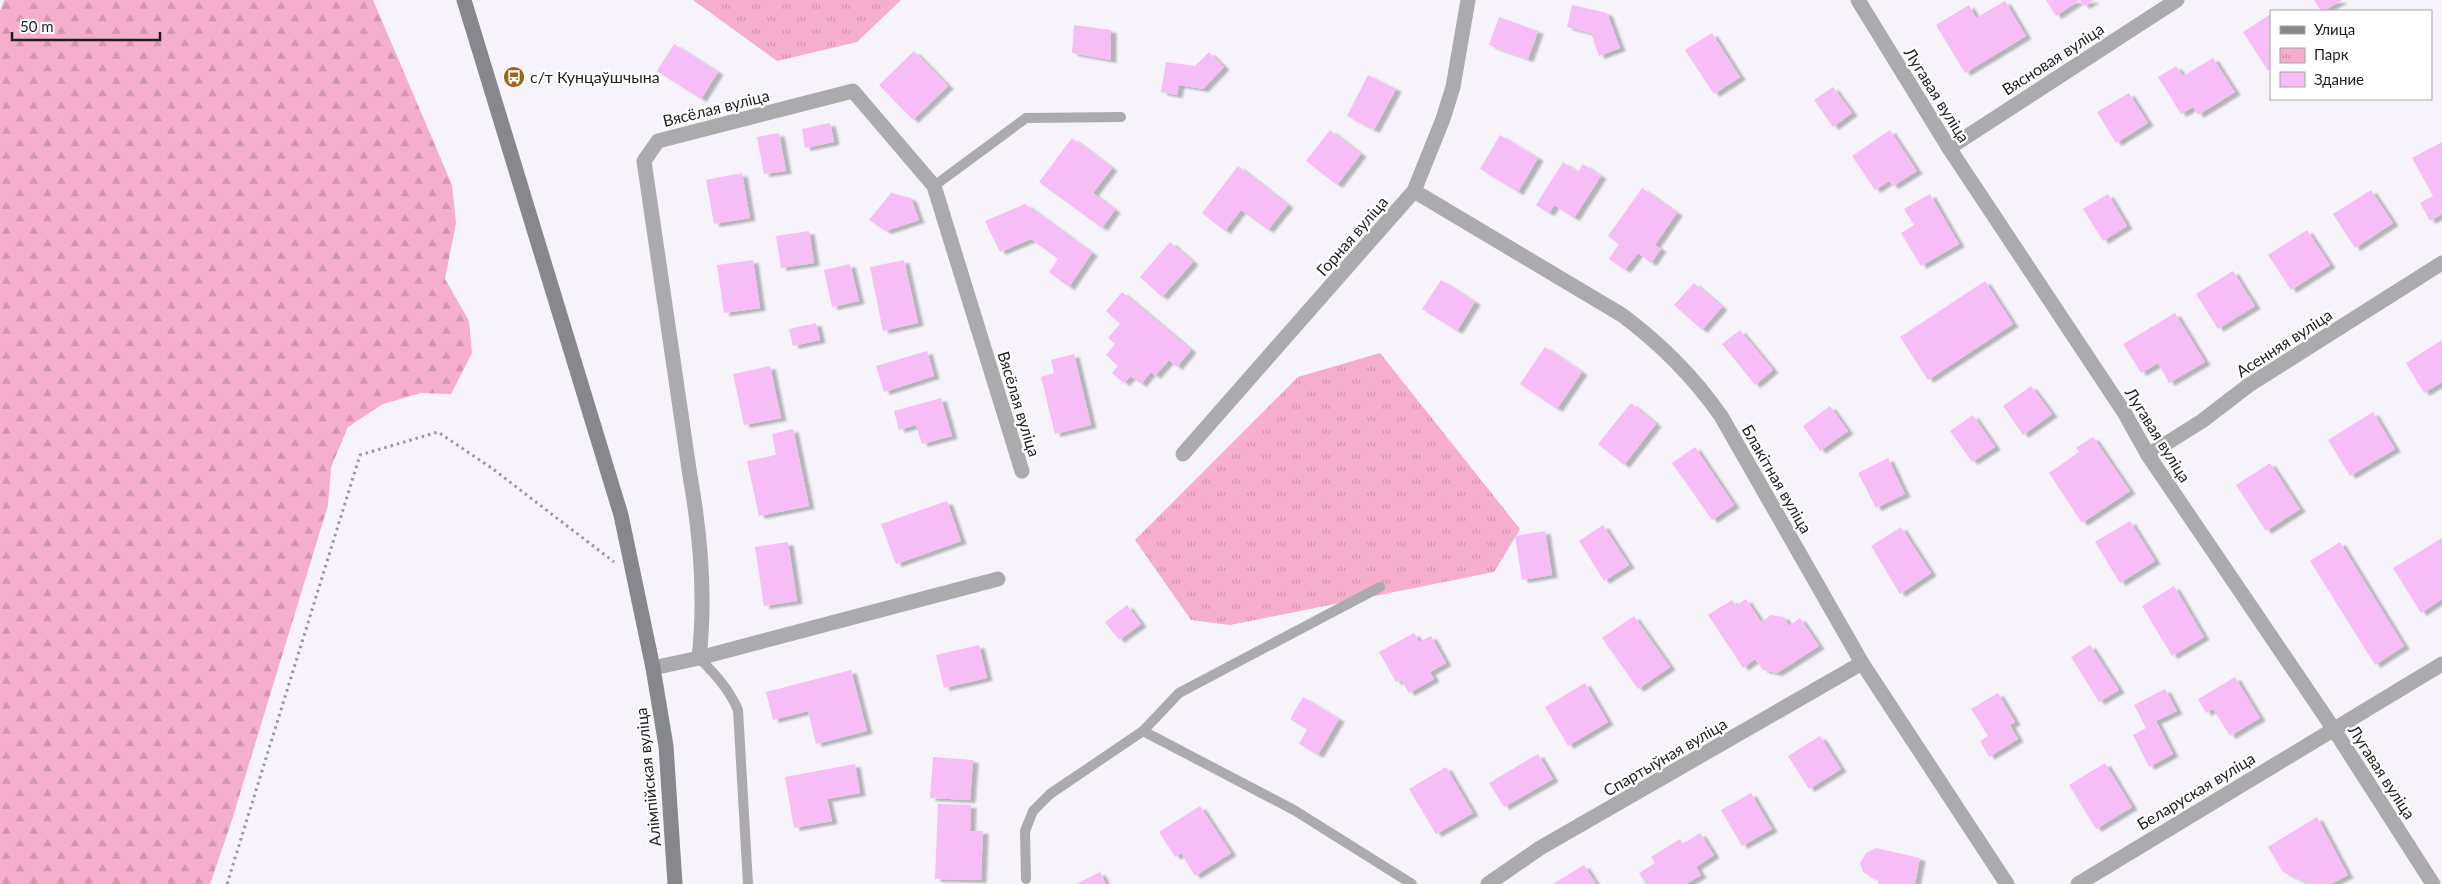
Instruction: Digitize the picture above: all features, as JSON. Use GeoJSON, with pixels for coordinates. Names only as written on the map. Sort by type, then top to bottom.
{"type":"FeatureCollection","features":[{"type":"Feature","properties":{"kind":"street","name":"Алімпійская вуліца"},"geometry":{"type":"LineString","coordinates":[[464,0],[621,515],[636,579],[666,746],[675,884]]}},
{"type":"Feature","properties":{"kind":"street","name":"Горная вуліца"},"geometry":{"type":"LineString","coordinates":[[1183,454],[1414,192],[1443,119],[1453,87],[1468,0]]}},
{"type":"Feature","properties":{"kind":"street","name":"Лугавая вуліца"},"geometry":{"type":"LineString","coordinates":[[1858,0],[1949,148],[2124,412],[2148,455],[2333,728],[2434,884]]}},
{"type":"Feature","properties":{"kind":"street","name":"Вясновая вуліца"},"geometry":{"type":"LineString","coordinates":[[1949,148],[2177,0]]}},
{"type":"Feature","properties":{"kind":"street","name":"Вясёлая вуліца"},"geometry":{"type":"LineString","coordinates":[[699,658],[704,609],[700,528],[644,161],[658,140],[853,91],[934,186],[1022,471]]}},
{"type":"Feature","properties":{"kind":"street","name":"Блакітная вуліца"},"geometry":{"type":"LineString","coordinates":[[1414,192],[1622,314],[1676,360],[1699,385],[1721,416],[1862,663],[2007,884]]}},
{"type":"Feature","properties":{"kind":"street","name":"Асенняя вуліца"},"geometry":{"type":"LineString","coordinates":[[2148,455],[2202,421],[2249,385],[2442,264]]}},
{"type":"Feature","properties":{"kind":"street"},"geometry":{"type":"LineString","coordinates":[[653,668],[699,658],[998,579]]}},
{"type":"Feature","properties":{"kind":"street","name":"Спартыўная вуліца"},"geometry":{"type":"LineString","coordinates":[[1488,884],[1540,848],[1862,663]]}},
{"type":"Feature","properties":{"kind":"street","name":"Беларуская вуліца"},"geometry":{"type":"LineString","coordinates":[[2078,884],[2333,728],[2442,664]]}},
{"type":"Feature","properties":{"kind":"lane"},"geometry":{"type":"LineString","coordinates":[[934,186],[1026,118],[1121,117]]}},
{"type":"Feature","properties":{"kind":"lane"},"geometry":{"type":"LineString","coordinates":[[1026,879],[1025,831],[1033,811],[1050,794],[1143,731],[1180,693],[1380,587]]}},
{"type":"Feature","properties":{"kind":"lane"},"geometry":{"type":"LineString","coordinates":[[699,658],[723,683],[732,696],[738,710],[748,884]]}},
{"type":"Feature","properties":{"kind":"lane"},"geometry":{"type":"LineString","coordinates":[[1143,731],[1294,810],[1412,884]]}},
{"type":"Feature","properties":{"kind":"path"},"geometry":{"type":"LineString","coordinates":[[227,884],[360,455],[438,432],[493,470],[636,579]]}},
{"type":"Feature","properties":{"kind":"green space"},"geometry":{"type":"Polygon","coordinates":[[[4,0],[373,0],[452,185],[456,223],[445,279],[469,321],[472,353],[451,394],[421,393],[383,404],[348,427],[331,467],[328,505],[231,823],[210,884],[0,884],[0,11],[4,0]]]}},
{"type":"Feature","properties":{"kind":"green space"},"geometry":{"type":"Polygon","coordinates":[[[693,0],[901,0],[857,42],[777,61],[693,0]]]}},
{"type":"Feature","properties":{"kind":"green space"},"geometry":{"type":"Polygon","coordinates":[[[1380,353],[1520,529],[1494,572],[1230,625],[1191,620],[1135,540],[1298,377],[1380,353]]]}},
{"type":"Feature","properties":{"kind":"building"},"geometry":{"type":"Polygon","coordinates":[[[2046,0],[2080,0],[2056,16],[2046,0]]]}},
{"type":"Feature","properties":{"kind":"building"},"geometry":{"type":"Polygon","coordinates":[[[2080,0],[2094,0],[2084,6],[2080,0]]]}},
{"type":"Feature","properties":{"kind":"building"},"geometry":{"type":"Polygon","coordinates":[[[2314,0],[2342,0],[2326,10],[2320,10],[2314,0]]]}},
{"type":"Feature","properties":{"kind":"building"},"geometry":{"type":"Polygon","coordinates":[[[2005,1],[2026,36],[1965,73],[1936,25],[1969,5],[1976,18],[2005,1]]]}},
{"type":"Feature","properties":{"kind":"building"},"geometry":{"type":"Polygon","coordinates":[[[1572,5],[1607,13],[1620,48],[1599,56],[1591,33],[1567,27],[1572,5]]]}},
{"type":"Feature","properties":{"kind":"building"},"geometry":{"type":"Polygon","coordinates":[[[2270,15],[2270,70],[2268,71],[2243,32],[2270,15]]]}},
{"type":"Feature","properties":{"kind":"building"},"geometry":{"type":"Polygon","coordinates":[[[1499,17],[1538,31],[1528,59],[1489,45],[1499,17]]]}},
{"type":"Feature","properties":{"kind":"building"},"geometry":{"type":"Polygon","coordinates":[[[1074,25],[1111,30],[1111,60],[1072,53],[1074,25]]]}},
{"type":"Feature","properties":{"kind":"building"},"geometry":{"type":"Polygon","coordinates":[[[1712,33],[1740,77],[1714,94],[1685,50],[1712,33]]]}},
{"type":"Feature","properties":{"kind":"building"},"geometry":{"type":"Polygon","coordinates":[[[674,44],[718,72],[701,99],[657,71],[674,44]]]}},
{"type":"Feature","properties":{"kind":"building"},"geometry":{"type":"Polygon","coordinates":[[[914,51],[948,86],[913,120],[879,85],[914,51]]]}},
{"type":"Feature","properties":{"kind":"building"},"geometry":{"type":"Polygon","coordinates":[[[1209,52],[1224,67],[1203,89],[1179,85],[1177,95],[1161,92],[1166,62],[1195,66],[1209,52]]]}},
{"type":"Feature","properties":{"kind":"building"},"geometry":{"type":"Polygon","coordinates":[[[2213,58],[2235,92],[2198,115],[2193,107],[2181,114],[2158,77],[2176,66],[2183,76],[2213,58]]]}},
{"type":"Feature","properties":{"kind":"building"},"geometry":{"type":"Polygon","coordinates":[[[1368,75],[1396,89],[1374,130],[1347,116],[1368,75]]]}},
{"type":"Feature","properties":{"kind":"building"},"geometry":{"type":"Polygon","coordinates":[[[1833,87],[1852,113],[1833,127],[1814,100],[1833,87]]]}},
{"type":"Feature","properties":{"kind":"building"},"geometry":{"type":"Polygon","coordinates":[[[2129,93],[2148,123],[2116,143],[2097,112],[2129,93]]]}},
{"type":"Feature","properties":{"kind":"building"},"geometry":{"type":"Polygon","coordinates":[[[830,123],[834,142],[805,148],[802,129],[830,123]]]}},
{"type":"Feature","properties":{"kind":"building"},"geometry":{"type":"Polygon","coordinates":[[[1330,130],[1361,154],[1337,185],[1306,161],[1330,130]]]}},
{"type":"Feature","properties":{"kind":"building"},"geometry":{"type":"Polygon","coordinates":[[[1890,130],[1917,171],[1893,186],[1889,181],[1875,190],[1852,156],[1890,130]]]}},
{"type":"Feature","properties":{"kind":"building"},"geometry":{"type":"Polygon","coordinates":[[[779,133],[786,171],[764,174],[757,137],[779,133]]]}},
{"type":"Feature","properties":{"kind":"building"},"geometry":{"type":"Polygon","coordinates":[[[1500,135],[1538,158],[1518,192],[1480,169],[1500,135]]]}},
{"type":"Feature","properties":{"kind":"building"},"geometry":{"type":"Polygon","coordinates":[[[1072,138],[1112,168],[1093,193],[1115,210],[1102,228],[1039,182],[1072,138]]]}},
{"type":"Feature","properties":{"kind":"building"},"geometry":{"type":"Polygon","coordinates":[[[2442,142],[2442,214],[2430,221],[2420,203],[2433,196],[2412,158],[2442,142]]]}},
{"type":"Feature","properties":{"kind":"building"},"geometry":{"type":"Polygon","coordinates":[[[1563,162],[1578,172],[1583,164],[1601,176],[1574,218],[1554,205],[1549,213],[1536,205],[1563,162]]]}},
{"type":"Feature","properties":{"kind":"building"},"geometry":{"type":"Polygon","coordinates":[[[1238,166],[1288,205],[1268,230],[1241,210],[1225,231],[1202,213],[1238,166]]]}},
{"type":"Feature","properties":{"kind":"building"},"geometry":{"type":"Polygon","coordinates":[[[742,173],[750,218],[714,224],[706,180],[742,173]]]}},
{"type":"Feature","properties":{"kind":"building"},"geometry":{"type":"Polygon","coordinates":[[[1642,188],[1677,213],[1655,245],[1661,249],[1651,263],[1638,253],[1625,270],[1609,259],[1619,244],[1608,236],[1642,188]]]}},
{"type":"Feature","properties":{"kind":"building"},"geometry":{"type":"Polygon","coordinates":[[[2371,190],[2393,223],[2355,248],[2333,214],[2371,190]]]}},
{"type":"Feature","properties":{"kind":"building"},"geometry":{"type":"Polygon","coordinates":[[[891,193],[911,198],[919,220],[886,231],[869,220],[891,193]]]}},
{"type":"Feature","properties":{"kind":"building"},"geometry":{"type":"Polygon","coordinates":[[[1930,194],[1959,244],[1921,266],[1901,233],[1914,225],[1904,209],[1930,194]]]}},
{"type":"Feature","properties":{"kind":"building"},"geometry":{"type":"Polygon","coordinates":[[[2108,194],[2127,226],[2103,241],[2083,209],[2108,194]]]}},
{"type":"Feature","properties":{"kind":"building"},"geometry":{"type":"Polygon","coordinates":[[[1025,204],[1092,253],[1069,287],[1049,272],[1058,259],[1031,239],[1000,252],[985,221],[1025,204]]]}},
{"type":"Feature","properties":{"kind":"building"},"geometry":{"type":"Polygon","coordinates":[[[2307,230],[2330,265],[2291,290],[2268,255],[2307,230]]]}},
{"type":"Feature","properties":{"kind":"building"},"geometry":{"type":"Polygon","coordinates":[[[809,231],[814,263],[781,268],[776,236],[809,231]]]}},
{"type":"Feature","properties":{"kind":"building"},"geometry":{"type":"Polygon","coordinates":[[[1170,242],[1193,262],[1162,297],[1140,277],[1170,242]]]}},
{"type":"Feature","properties":{"kind":"building"},"geometry":{"type":"Polygon","coordinates":[[[753,260],[760,308],[724,313],[717,265],[753,260]]]}},
{"type":"Feature","properties":{"kind":"building"},"geometry":{"type":"Polygon","coordinates":[[[904,260],[918,323],[883,331],[870,267],[904,260]]]}},
{"type":"Feature","properties":{"kind":"building"},"geometry":{"type":"Polygon","coordinates":[[[850,264],[859,301],[832,307],[824,270],[850,264]]]}},
{"type":"Feature","properties":{"kind":"building"},"geometry":{"type":"Polygon","coordinates":[[[2233,271],[2255,306],[2218,329],[2196,294],[2233,271]]]}},
{"type":"Feature","properties":{"kind":"building"},"geometry":{"type":"Polygon","coordinates":[[[1441,280],[1475,302],[1457,331],[1422,309],[1441,280]]]}},
{"type":"Feature","properties":{"kind":"building"},"geometry":{"type":"Polygon","coordinates":[[[1985,281],[2013,324],[1928,380],[1900,337],[1985,281]]]}},
{"type":"Feature","properties":{"kind":"building"},"geometry":{"type":"Polygon","coordinates":[[[1694,283],[1722,307],[1702,330],[1674,305],[1694,283]]]}},
{"type":"Feature","properties":{"kind":"building"},"geometry":{"type":"Polygon","coordinates":[[[1122,292],[1191,350],[1177,367],[1169,360],[1155,376],[1151,372],[1141,384],[1131,376],[1124,383],[1112,373],[1118,366],[1106,355],[1115,344],[1108,338],[1120,324],[1106,311],[1122,292]]]}},
{"type":"Feature","properties":{"kind":"building"},"geometry":{"type":"Polygon","coordinates":[[[2175,313],[2205,362],[2169,383],[2158,363],[2141,373],[2123,344],[2175,313]]]}},
{"type":"Feature","properties":{"kind":"building"},"geometry":{"type":"Polygon","coordinates":[[[816,323],[820,340],[793,346],[789,329],[816,323]]]}},
{"type":"Feature","properties":{"kind":"building"},"geometry":{"type":"Polygon","coordinates":[[[1740,330],[1773,370],[1755,385],[1722,344],[1740,330]]]}},
{"type":"Feature","properties":{"kind":"building"},"geometry":{"type":"Polygon","coordinates":[[[2442,340],[2442,382],[2424,393],[2406,363],[2442,340]]]}},
{"type":"Feature","properties":{"kind":"building"},"geometry":{"type":"Polygon","coordinates":[[[1545,347],[1582,372],[1557,409],[1520,384],[1545,347]]]}},
{"type":"Feature","properties":{"kind":"building"},"geometry":{"type":"Polygon","coordinates":[[[927,351],[934,376],[884,392],[876,366],[927,351]]]}},
{"type":"Feature","properties":{"kind":"building"},"geometry":{"type":"Polygon","coordinates":[[[1074,354],[1091,425],[1055,434],[1041,377],[1054,373],[1051,360],[1074,354]]]}},
{"type":"Feature","properties":{"kind":"building"},"geometry":{"type":"Polygon","coordinates":[[[770,366],[781,418],[744,425],[733,374],[770,366]]]}},
{"type":"Feature","properties":{"kind":"building"},"geometry":{"type":"Polygon","coordinates":[[[2031,386],[2052,414],[2023,435],[2003,406],[2031,386]]]}},
{"type":"Feature","properties":{"kind":"building"},"geometry":{"type":"Polygon","coordinates":[[[941,398],[952,436],[922,444],[916,425],[899,430],[894,411],[941,398]]]}},
{"type":"Feature","properties":{"kind":"building"},"geometry":{"type":"Polygon","coordinates":[[[1631,403],[1656,424],[1624,465],[1598,444],[1631,403]]]}},
{"type":"Feature","properties":{"kind":"building"},"geometry":{"type":"Polygon","coordinates":[[[1830,406],[1848,431],[1820,451],[1803,426],[1830,406]]]}},
{"type":"Feature","properties":{"kind":"building"},"geometry":{"type":"Polygon","coordinates":[[[2373,412],[2395,449],[2350,476],[2328,440],[2373,412]]]}},
{"type":"Feature","properties":{"kind":"building"},"geometry":{"type":"Polygon","coordinates":[[[1973,415],[1995,447],[1972,462],[1950,431],[1973,415]]]}},
{"type":"Feature","properties":{"kind":"building"},"geometry":{"type":"Polygon","coordinates":[[[793,429],[809,506],[759,516],[747,461],[776,455],[772,434],[793,429]]]}},
{"type":"Feature","properties":{"kind":"building"},"geometry":{"type":"Polygon","coordinates":[[[2093,437],[2130,491],[2082,523],[2049,473],[2079,452],[2076,448],[2093,437]]]}},
{"type":"Feature","properties":{"kind":"building"},"geometry":{"type":"Polygon","coordinates":[[[1695,447],[1734,505],[1712,520],[1672,463],[1695,447]]]}},
{"type":"Feature","properties":{"kind":"building"},"geometry":{"type":"Polygon","coordinates":[[[1888,458],[1905,494],[1876,508],[1858,473],[1888,458]]]}},
{"type":"Feature","properties":{"kind":"building"},"geometry":{"type":"Polygon","coordinates":[[[2270,463],[2300,509],[2266,531],[2236,485],[2270,463]]]}},
{"type":"Feature","properties":{"kind":"building"},"geometry":{"type":"Polygon","coordinates":[[[947,501],[961,541],[896,564],[881,524],[947,501]]]}},
{"type":"Feature","properties":{"kind":"building"},"geometry":{"type":"Polygon","coordinates":[[[2130,521],[2155,561],[2120,583],[2095,542],[2130,521]]]}},
{"type":"Feature","properties":{"kind":"building"},"geometry":{"type":"Polygon","coordinates":[[[1603,525],[1629,565],[1604,581],[1579,541],[1603,525]]]}},
{"type":"Feature","properties":{"kind":"building"},"geometry":{"type":"Polygon","coordinates":[[[1901,527],[1931,573],[1900,594],[1871,546],[1901,527]]]}},
{"type":"Feature","properties":{"kind":"building"},"geometry":{"type":"Polygon","coordinates":[[[1545,531],[1552,575],[1522,580],[1515,536],[1545,531]]]}},
{"type":"Feature","properties":{"kind":"building"},"geometry":{"type":"Polygon","coordinates":[[[2442,538],[2442,599],[2421,613],[2393,568],[2442,538]]]}},
{"type":"Feature","properties":{"kind":"building"},"geometry":{"type":"Polygon","coordinates":[[[788,542],[797,601],[764,606],[755,547],[788,542]]]}},
{"type":"Feature","properties":{"kind":"building"},"geometry":{"type":"Polygon","coordinates":[[[2340,542],[2404,646],[2375,665],[2310,561],[2340,542]]]}},
{"type":"Feature","properties":{"kind":"building"},"geometry":{"type":"Polygon","coordinates":[[[2174,586],[2204,637],[2172,656],[2142,606],[2174,586]]]}},
{"type":"Feature","properties":{"kind":"building"},"geometry":{"type":"Polygon","coordinates":[[[1746,599],[1761,622],[1771,615],[1784,617],[1789,626],[1800,618],[1819,646],[1777,673],[1763,670],[1755,659],[1743,668],[1708,615],[1732,600],[1736,606],[1746,599]]]}},
{"type":"Feature","properties":{"kind":"building"},"geometry":{"type":"Polygon","coordinates":[[[1127,605],[1141,624],[1119,640],[1105,622],[1127,605]]]}},
{"type":"Feature","properties":{"kind":"building"},"geometry":{"type":"Polygon","coordinates":[[[1634,616],[1670,667],[1638,689],[1602,638],[1634,616]]]}},
{"type":"Feature","properties":{"kind":"building"},"geometry":{"type":"Polygon","coordinates":[[[1414,633],[1419,642],[1431,636],[1446,663],[1430,672],[1434,679],[1409,693],[1401,680],[1396,682],[1379,652],[1414,633]]]}},
{"type":"Feature","properties":{"kind":"building"},"geometry":{"type":"Polygon","coordinates":[[[979,645],[987,678],[944,688],[936,655],[979,645]]]}},
{"type":"Feature","properties":{"kind":"building"},"geometry":{"type":"Polygon","coordinates":[[[2090,645],[2119,690],[2099,702],[2071,657],[2090,645]]]}},
{"type":"Feature","properties":{"kind":"building"},"geometry":{"type":"Polygon","coordinates":[[[851,670],[867,731],[816,744],[808,711],[773,720],[766,692],[851,670]]]}},
{"type":"Feature","properties":{"kind":"building"},"geometry":{"type":"Polygon","coordinates":[[[2235,677],[2260,718],[2230,736],[2213,709],[2206,713],[2198,699],[2235,677]]]}},
{"type":"Feature","properties":{"kind":"building"},"geometry":{"type":"Polygon","coordinates":[[[1585,683],[1608,722],[1568,746],[1545,707],[1585,683]]]}},
{"type":"Feature","properties":{"kind":"building"},"geometry":{"type":"Polygon","coordinates":[[[2165,689],[2177,711],[2156,721],[2173,754],[2149,767],[2133,735],[2146,728],[2134,705],[2165,689]]]}},
{"type":"Feature","properties":{"kind":"building"},"geometry":{"type":"Polygon","coordinates":[[[1998,693],[2015,722],[2010,725],[2018,739],[1989,757],[1980,741],[1988,736],[1971,709],[1998,693]]]}},
{"type":"Feature","properties":{"kind":"building"},"geometry":{"type":"Polygon","coordinates":[[[1303,697],[1339,719],[1318,755],[1299,744],[1307,729],[1290,719],[1303,697]]]}},
{"type":"Feature","properties":{"kind":"building"},"geometry":{"type":"Polygon","coordinates":[[[1820,736],[1841,769],[1809,789],[1788,756],[1820,736]]]}},
{"type":"Feature","properties":{"kind":"building"},"geometry":{"type":"Polygon","coordinates":[[[1538,754],[1553,779],[1504,807],[1489,783],[1538,754]]]}},
{"type":"Feature","properties":{"kind":"building"},"geometry":{"type":"Polygon","coordinates":[[[933,757],[973,760],[970,800],[930,798],[933,757]]]}},
{"type":"Feature","properties":{"kind":"building"},"geometry":{"type":"Polygon","coordinates":[[[2105,763],[2132,807],[2096,829],[2069,785],[2105,763]]]}},
{"type":"Feature","properties":{"kind":"building"},"geometry":{"type":"Polygon","coordinates":[[[855,764],[860,793],[827,799],[832,821],[794,828],[785,777],[855,764]]]}},
{"type":"Feature","properties":{"kind":"building"},"geometry":{"type":"Polygon","coordinates":[[[1446,767],[1473,813],[1436,834],[1409,789],[1446,767]]]}},
{"type":"Feature","properties":{"kind":"building"},"geometry":{"type":"Polygon","coordinates":[[[1751,793],[1772,829],[1742,846],[1721,810],[1751,793]]]}},
{"type":"Feature","properties":{"kind":"building"},"geometry":{"type":"Polygon","coordinates":[[[938,804],[971,805],[970,831],[983,831],[981,880],[935,879],[938,804]]]}},
{"type":"Feature","properties":{"kind":"building"},"geometry":{"type":"Polygon","coordinates":[[[1200,806],[1231,853],[1195,876],[1181,853],[1175,857],[1159,832],[1200,806]]]}},
{"type":"Feature","properties":{"kind":"building"},"geometry":{"type":"Polygon","coordinates":[[[2317,817],[2348,875],[2331,884],[2308,884],[2283,872],[2268,847],[2317,817]]]}},
{"type":"Feature","properties":{"kind":"building"},"geometry":{"type":"Polygon","coordinates":[[[1700,833],[1714,855],[1696,867],[1701,875],[1686,884],[1646,884],[1639,873],[1655,863],[1651,857],[1680,839],[1683,844],[1700,833]]]}},
{"type":"Feature","properties":{"kind":"building"},"geometry":{"type":"Polygon","coordinates":[[[1876,848],[1920,858],[1915,884],[1878,884],[1879,881],[1863,872],[1860,863],[1866,853],[1876,848]]]}},
{"type":"Feature","properties":{"kind":"building"},"geometry":{"type":"Polygon","coordinates":[[[1584,865],[1596,884],[1553,884],[1584,865]]]}},
{"type":"Feature","properties":{"kind":"building"},"geometry":{"type":"Polygon","coordinates":[[[1100,872],[1106,884],[1076,884],[1100,872]]]}},
{"type":"Feature","properties":{"kind":"place","name":"с/т Кунцаўшчына"},"geometry":{"type":"Point","coordinates":[514,77]}}]}
